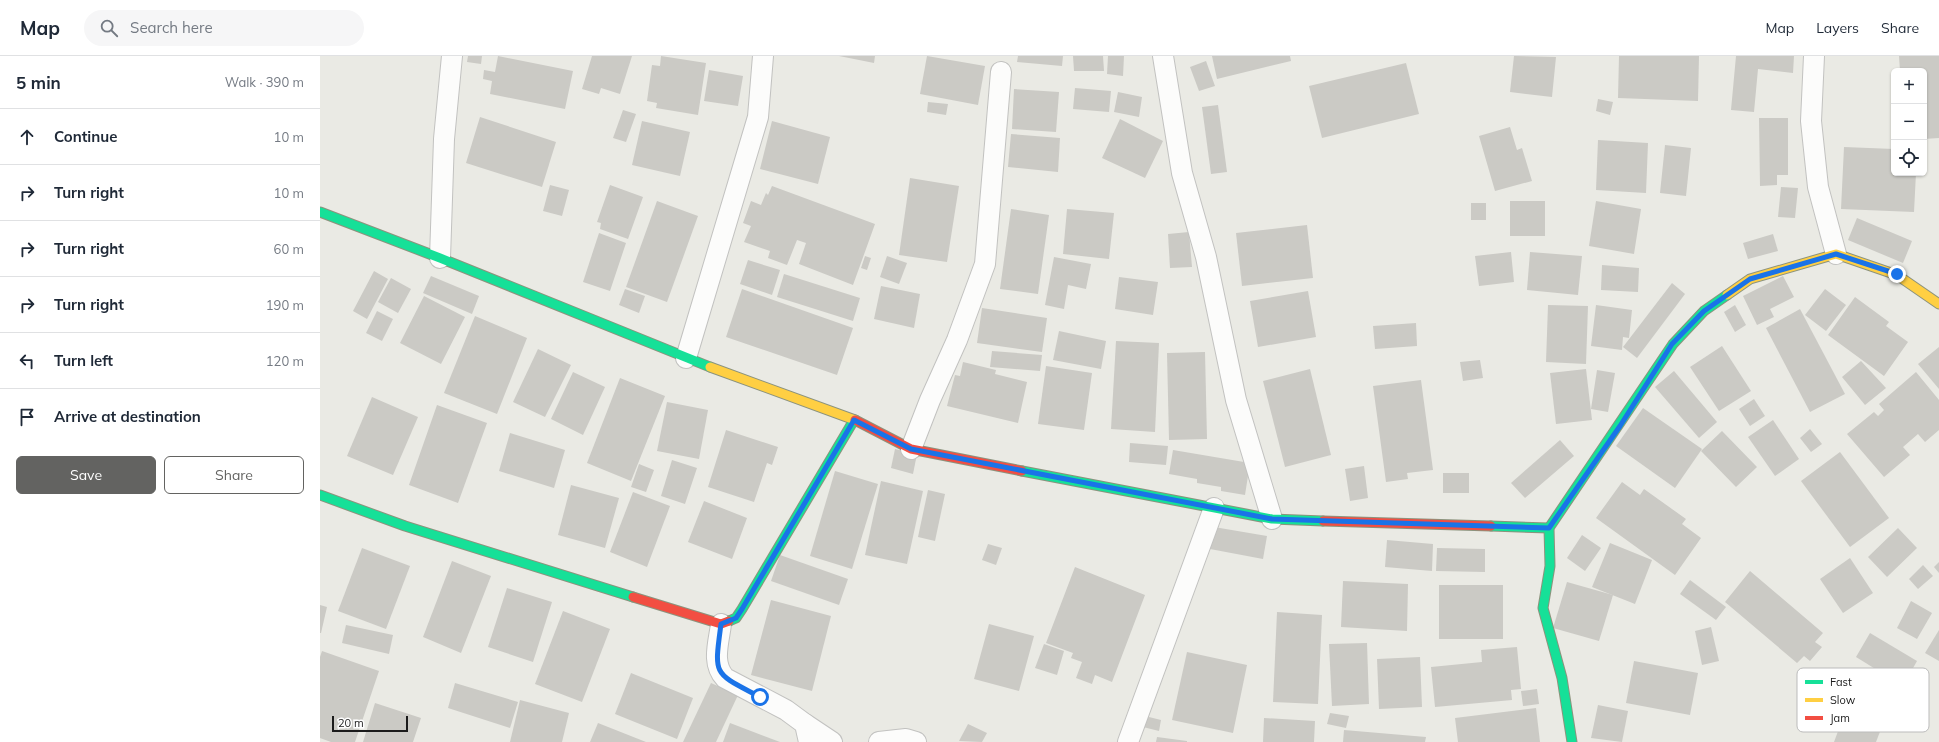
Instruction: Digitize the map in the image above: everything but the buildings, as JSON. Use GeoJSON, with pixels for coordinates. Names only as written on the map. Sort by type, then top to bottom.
{"type":"FeatureCollection","features":[{"type":"Feature","properties":{"kind":"street"},"geometry":{"type":"LineString","coordinates":[[440,258],[444,139],[452,56]]}},
{"type":"Feature","properties":{"kind":"street"},"geometry":{"type":"LineString","coordinates":[[686,358],[758,117],[763,56]]}},
{"type":"Feature","properties":{"kind":"street"},"geometry":{"type":"LineString","coordinates":[[1163,56],[1182,172],[1206,257],[1236,400],[1272,519]]}},
{"type":"Feature","properties":{"kind":"street"},"geometry":{"type":"LineString","coordinates":[[1814,56],[1811,121],[1818,187],[1836,254]]}},
{"type":"Feature","properties":{"kind":"street"},"geometry":{"type":"LineString","coordinates":[[911,449],[930,400],[957,340],[985,264],[1001,72]]}},
{"type":"Feature","properties":{"kind":"street"},"geometry":{"type":"LineString","coordinates":[[321,215],[440,258],[686,358],[854,420],[911,449],[1272,519],[1549,528]]}},
{"type":"Feature","properties":{"kind":"street"},"geometry":{"type":"LineString","coordinates":[[1572,742],[1562,678],[1543,608],[1550,566],[1549,528],[1620,426],[1672,344],[1704,311],[1750,279],[1836,254],[1897,274],[1939,304]]}},
{"type":"Feature","properties":{"kind":"street"},"geometry":{"type":"LineString","coordinates":[[320,495],[405,526],[721,624],[736,618],[742,609],[854,420]]}},
{"type":"Feature","properties":{"kind":"street"},"geometry":{"type":"LineString","coordinates":[[1128,742],[1214,508]]}},
{"type":"Feature","properties":{"kind":"street"},"geometry":{"type":"LineString","coordinates":[[721,624],[716,659],[719,671],[725,678],[786,710],[807,733],[832,742]]}},
{"type":"Feature","properties":{"kind":"street"},"geometry":{"type":"LineString","coordinates":[[879,742],[906,739],[916,742]]}},
{"type":"Feature","properties":{"kind":"traffic: fast"},"geometry":{"type":"LineString","coordinates":[[320,212],[440,258],[710,367]]}},
{"type":"Feature","properties":{"kind":"traffic: fast"},"geometry":{"type":"LineString","coordinates":[[1572,742],[1562,678],[1543,608],[1550,566],[1549,528],[1673,344],[1704,311],[1727,295]]}},
{"type":"Feature","properties":{"kind":"traffic: fast"},"geometry":{"type":"LineString","coordinates":[[729,621],[736,618],[742,609],[854,420]]}},
{"type":"Feature","properties":{"kind":"traffic: fast"},"geometry":{"type":"LineString","coordinates":[[1022,471],[1272,519],[1323,521]]}},
{"type":"Feature","properties":{"kind":"traffic: fast"},"geometry":{"type":"LineString","coordinates":[[320,495],[405,526],[633,597]]}},
{"type":"Feature","properties":{"kind":"traffic: fast"},"geometry":{"type":"LineString","coordinates":[[1491,526],[1549,528]]}},
{"type":"Feature","properties":{"kind":"traffic: slow"},"geometry":{"type":"LineString","coordinates":[[1727,295],[1750,279],[1836,254],[1897,275],[1939,304]]}},
{"type":"Feature","properties":{"kind":"traffic: slow"},"geometry":{"type":"LineString","coordinates":[[710,367],[855,420]]}},
{"type":"Feature","properties":{"kind":"traffic: jam"},"geometry":{"type":"LineString","coordinates":[[855,420],[911,449],[1022,471]]}},
{"type":"Feature","properties":{"kind":"traffic: jam"},"geometry":{"type":"LineString","coordinates":[[1323,521],[1491,526]]}},
{"type":"Feature","properties":{"kind":"traffic: jam"},"geometry":{"type":"LineString","coordinates":[[633,597],[721,624],[729,621]]}},
{"type":"Feature","properties":{"kind":"route"},"geometry":{"type":"LineString","coordinates":[[760,697],[725,678],[719,671],[716,659],[721,624],[736,618],[742,609],[854,420],[911,449],[1272,519],[1549,528],[1620,426],[1672,344],[1704,311],[1750,279],[1836,254],[1897,274]]}}]}
